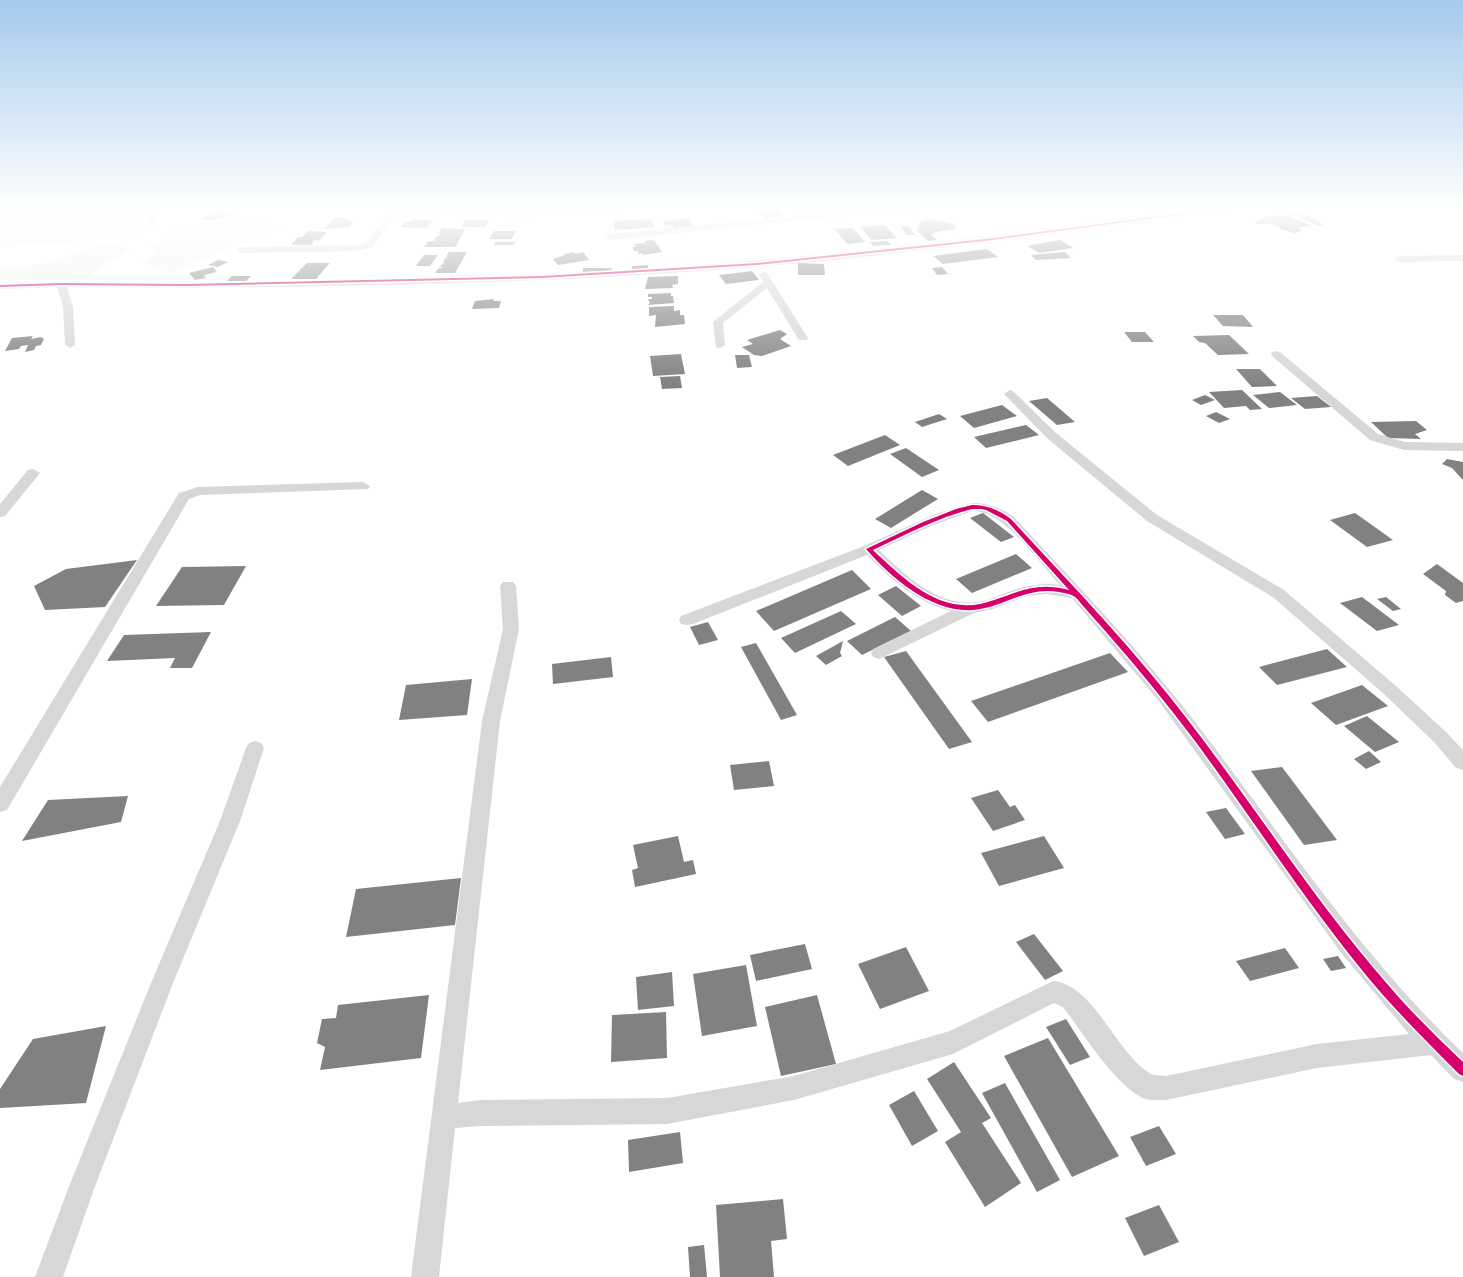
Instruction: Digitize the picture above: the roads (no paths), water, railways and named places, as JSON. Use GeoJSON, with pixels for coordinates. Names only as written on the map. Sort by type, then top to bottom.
{"type":"FeatureCollection","features":[{"type":"Feature","properties":{"kind":"street"},"geometry":{"type":"LineString","coordinates":[[0,286],[542,277],[714,267]]}},
{"type":"Feature","properties":{"kind":"street"},"geometry":{"type":"LineString","coordinates":[[759,267],[803,338]]}},
{"type":"Feature","properties":{"kind":"street"},"geometry":{"type":"LineString","coordinates":[[720,345],[718,322],[769,282]]}},
{"type":"Feature","properties":{"kind":"street"},"geometry":{"type":"LineString","coordinates":[[62,284],[68,307],[70,345]]}},
{"type":"Feature","properties":{"kind":"street"},"geometry":{"type":"LineString","coordinates":[[1276,354],[1374,437],[1404,446],[1463,447]]}},
{"type":"Feature","properties":{"kind":"street"},"geometry":{"type":"LineString","coordinates":[[1010,394],[1052,436],[1152,518],[1279,594],[1390,690],[1463,763]]}},
{"type":"Feature","properties":{"kind":"street"},"geometry":{"type":"LineString","coordinates":[[0,513],[33,473]]}},
{"type":"Feature","properties":{"kind":"street"},"geometry":{"type":"LineString","coordinates":[[0,804],[184,496],[198,491],[363,486]]}},
{"type":"Feature","properties":{"kind":"street"},"geometry":{"type":"LineString","coordinates":[[687,620],[869,549],[920,526],[965,509],[980,506],[1000,514],[1009,520],[1099,618],[1186,723],[1253,817],[1364,964],[1433,1043],[1463,1070]]}},
{"type":"Feature","properties":{"kind":"street"},"geometry":{"type":"LineString","coordinates":[[869,549],[898,577],[925,597],[950,605],[971,608]]}},
{"type":"Feature","properties":{"kind":"street"},"geometry":{"type":"LineString","coordinates":[[425,1277],[491,721],[511,629],[508,586]]}},
{"type":"Feature","properties":{"kind":"street"},"geometry":{"type":"LineString","coordinates":[[879,653],[971,608],[1036,589],[1060,590],[1078,595]]}},
{"type":"Feature","properties":{"kind":"street"},"geometry":{"type":"LineString","coordinates":[[49,1277],[81,1188],[162,983],[230,822],[255,748]]}},
{"type":"Feature","properties":{"kind":"street"},"geometry":{"type":"LineString","coordinates":[[443,1117],[481,1113],[667,1111],[794,1088],[953,1042],[1053,992],[1071,999],[1126,1069],[1148,1087],[1166,1088],[1316,1056],[1433,1043]]}}]}
